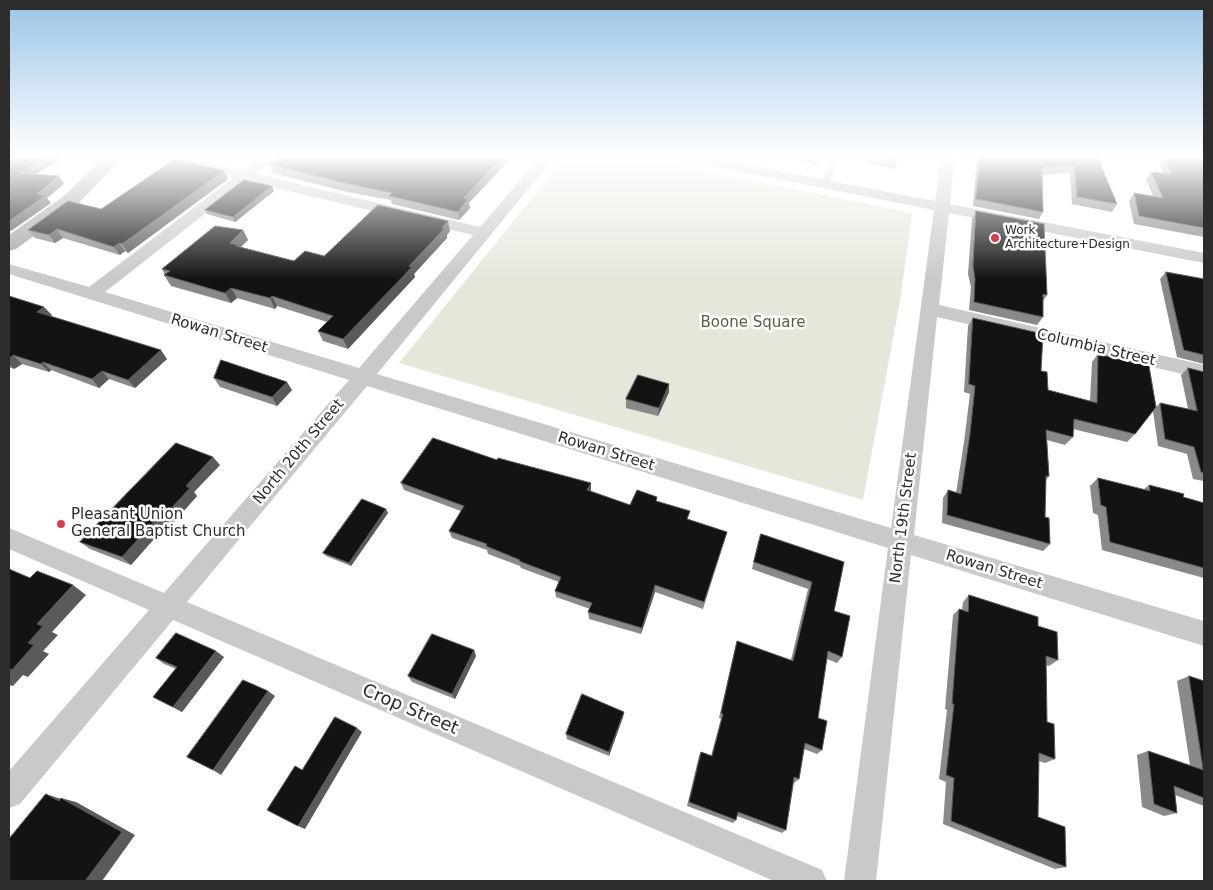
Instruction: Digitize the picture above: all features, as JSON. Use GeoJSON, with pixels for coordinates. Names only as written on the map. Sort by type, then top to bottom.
{"type":"FeatureCollection","features":[{"type":"Feature","properties":{"kind":"main road"},"geometry":{"type":"LineString","coordinates":[[9,245],[74,197]]}},
{"type":"Feature","properties":{"kind":"street"},"geometry":{"type":"LineString","coordinates":[[90,295],[218,197]]}},
{"type":"Feature","properties":{"kind":"street"},"geometry":{"type":"LineString","coordinates":[[334,197],[483,233]]}},
{"type":"Feature","properties":{"kind":"street","name":"North 20th Street"},"geometry":{"type":"LineString","coordinates":[[9,794],[514,197]]}},
{"type":"Feature","properties":{"kind":"street"},"geometry":{"type":"LineString","coordinates":[[889,197],[1204,258]]}},
{"type":"Feature","properties":{"kind":"street","name":"North 19th Street"},"geometry":{"type":"LineString","coordinates":[[860,881],[943,197]]}},
{"type":"Feature","properties":{"kind":"street","name":"Rowan Street"},"geometry":{"type":"LineString","coordinates":[[9,269],[1204,634]]}},
{"type":"Feature","properties":{"kind":"street","name":"Columbia Street"},"geometry":{"type":"LineString","coordinates":[[930,310],[1204,372]]}},
{"type":"Feature","properties":{"kind":"street","name":"Crop Street"},"geometry":{"type":"LineString","coordinates":[[9,538],[811,881]]}},
{"type":"Feature","properties":{"kind":"green space","name":"Boone Square"},"geometry":{"type":"Polygon","coordinates":[[[533,197],[831,197],[912,213],[900,301],[863,500],[399,363],[533,197]]]}},
{"type":"Feature","properties":{"kind":"building"},"geometry":{"type":"Polygon","coordinates":[[[9,197],[44,197],[9,221],[9,197]]]}},
{"type":"Feature","properties":{"kind":"building"},"geometry":{"type":"Polygon","coordinates":[[[119,197],[188,197],[122,244],[119,243],[114,247],[57,229],[49,235],[28,230],[68,201],[101,209],[119,197]]]}},
{"type":"Feature","properties":{"kind":"building"},"geometry":{"type":"Polygon","coordinates":[[[223,197],[259,197],[233,217],[205,210],[223,197]]]}},
{"type":"Feature","properties":{"kind":"building"},"geometry":{"type":"Polygon","coordinates":[[[391,197],[465,197],[464,198],[468,199],[458,212],[391,197]]]}},
{"type":"Feature","properties":{"kind":"building"},"geometry":{"type":"Polygon","coordinates":[[[976,197],[1043,197],[1043,212],[976,199],[976,197]]]}},
{"type":"Feature","properties":{"kind":"building"},"geometry":{"type":"Polygon","coordinates":[[[1077,197],[1114,197],[1117,204],[1077,197]]]}},
{"type":"Feature","properties":{"kind":"building"},"geometry":{"type":"Polygon","coordinates":[[[1135,197],[1163,198],[1162,197],[1204,197],[1204,228],[1139,216],[1135,197]]]}},
{"type":"Feature","properties":{"kind":"building"},"geometry":{"type":"Polygon","coordinates":[[[378,205],[448,221],[442,228],[445,228],[409,266],[412,267],[343,339],[318,331],[333,316],[272,296],[270,298],[231,288],[225,293],[164,275],[170,271],[162,269],[215,226],[243,230],[230,243],[238,245],[236,246],[294,261],[305,251],[324,256],[378,205]]]}},
{"type":"Feature","properties":{"kind":"building"},"geometry":{"type":"Polygon","coordinates":[[[976,211],[1044,224],[1047,295],[1043,294],[1043,317],[974,302],[975,279],[973,266],[976,211]]]}},
{"type":"Feature","properties":{"kind":"building"},"geometry":{"type":"Polygon","coordinates":[[[1166,272],[1204,279],[1204,355],[1184,350],[1166,272]]]}},
{"type":"Feature","properties":{"kind":"building"},"geometry":{"type":"Polygon","coordinates":[[[9,296],[44,307],[37,312],[161,350],[128,380],[102,371],[92,379],[43,362],[41,364],[13,355],[9,359],[9,296]]]}},
{"type":"Feature","properties":{"kind":"building"},"geometry":{"type":"Polygon","coordinates":[[[973,318],[1043,334],[1041,371],[1047,372],[1048,390],[1097,403],[1098,354],[1149,366],[1156,407],[1135,434],[1074,419],[1073,437],[1046,430],[1049,476],[1046,476],[1045,517],[1049,518],[1050,544],[947,515],[948,490],[961,494],[970,434],[975,386],[969,384],[973,318]]]}},
{"type":"Feature","properties":{"kind":"building"},"geometry":{"type":"Polygon","coordinates":[[[221,360],[287,382],[272,397],[214,378],[221,360]]]}},
{"type":"Feature","properties":{"kind":"building"},"geometry":{"type":"Polygon","coordinates":[[[1188,368],[1204,372],[1204,473],[1201,472],[1194,447],[1165,439],[1160,403],[1197,411],[1188,368]]]}},
{"type":"Feature","properties":{"kind":"building"},"geometry":{"type":"Polygon","coordinates":[[[638,375],[669,384],[659,408],[626,399],[638,375]]]}},
{"type":"Feature","properties":{"kind":"building"},"geometry":{"type":"Polygon","coordinates":[[[433,438],[497,460],[498,458],[591,483],[587,490],[630,505],[637,490],[657,497],[656,501],[690,511],[687,519],[727,532],[704,602],[655,585],[642,628],[588,612],[592,603],[555,591],[561,577],[519,561],[486,546],[487,544],[449,531],[464,506],[401,483],[433,438]]]}},
{"type":"Feature","properties":{"kind":"building"},"geometry":{"type":"Polygon","coordinates":[[[176,443],[213,457],[186,486],[190,488],[165,515],[161,514],[122,557],[80,542],[176,443]]]}},
{"type":"Feature","properties":{"kind":"building"},"geometry":{"type":"Polygon","coordinates":[[[1098,478],[1150,491],[1149,485],[1184,494],[1183,497],[1204,503],[1204,568],[1110,542],[1106,507],[1101,505],[1098,478]]]}},
{"type":"Feature","properties":{"kind":"building"},"geometry":{"type":"Polygon","coordinates":[[[362,499],[386,509],[349,563],[323,553],[362,499]]]}},
{"type":"Feature","properties":{"kind":"building"},"geometry":{"type":"Polygon","coordinates":[[[761,534],[844,562],[834,611],[850,616],[842,657],[828,651],[818,718],[827,721],[822,750],[805,743],[799,779],[794,777],[786,830],[738,812],[736,820],[689,802],[701,752],[712,756],[723,714],[721,713],[737,641],[793,661],[812,582],[754,562],[761,534]]]}},
{"type":"Feature","properties":{"kind":"building"},"geometry":{"type":"Polygon","coordinates":[[[9,569],[30,578],[37,571],[73,585],[37,624],[43,626],[28,643],[34,645],[12,670],[9,668],[9,569]]]}},
{"type":"Feature","properties":{"kind":"building"},"geometry":{"type":"Polygon","coordinates":[[[969,595],[1038,617],[1038,626],[1057,632],[1058,660],[1046,656],[1047,722],[1054,724],[1055,759],[1039,753],[1038,817],[1065,827],[1066,867],[951,821],[954,778],[946,775],[954,704],[952,704],[959,609],[968,612],[969,595]]]}},
{"type":"Feature","properties":{"kind":"building"},"geometry":{"type":"Polygon","coordinates":[[[176,633],[216,651],[173,707],[153,697],[177,667],[156,658],[176,633]]]}},
{"type":"Feature","properties":{"kind":"building"},"geometry":{"type":"Polygon","coordinates":[[[432,634],[474,650],[452,694],[408,676],[432,634]]]}},
{"type":"Feature","properties":{"kind":"building"},"geometry":{"type":"Polygon","coordinates":[[[1189,676],[1204,681],[1204,798],[1174,786],[1177,813],[1154,804],[1148,751],[1203,770],[1189,676]]]}},
{"type":"Feature","properties":{"kind":"building"},"geometry":{"type":"Polygon","coordinates":[[[243,680],[268,691],[213,770],[187,757],[243,680]]]}},
{"type":"Feature","properties":{"kind":"building"},"geometry":{"type":"Polygon","coordinates":[[[582,694],[624,712],[609,752],[566,734],[582,694]]]}},
{"type":"Feature","properties":{"kind":"building"},"geometry":{"type":"Polygon","coordinates":[[[335,717],[357,728],[298,826],[267,810],[295,766],[302,770],[335,717]]]}},
{"type":"Feature","properties":{"kind":"building"},"geometry":{"type":"Polygon","coordinates":[[[46,794],[59,801],[61,798],[122,832],[85,881],[9,881],[9,839],[46,794]]]}},
{"type":"Feature","properties":{"kind":"place","name":"Work Architecture+Design"},"geometry":{"type":"Point","coordinates":[995,238]}},
{"type":"Feature","properties":{"kind":"place","name":"Pleasant Union General Baptist Church"},"geometry":{"type":"Point","coordinates":[61,524]}}]}
